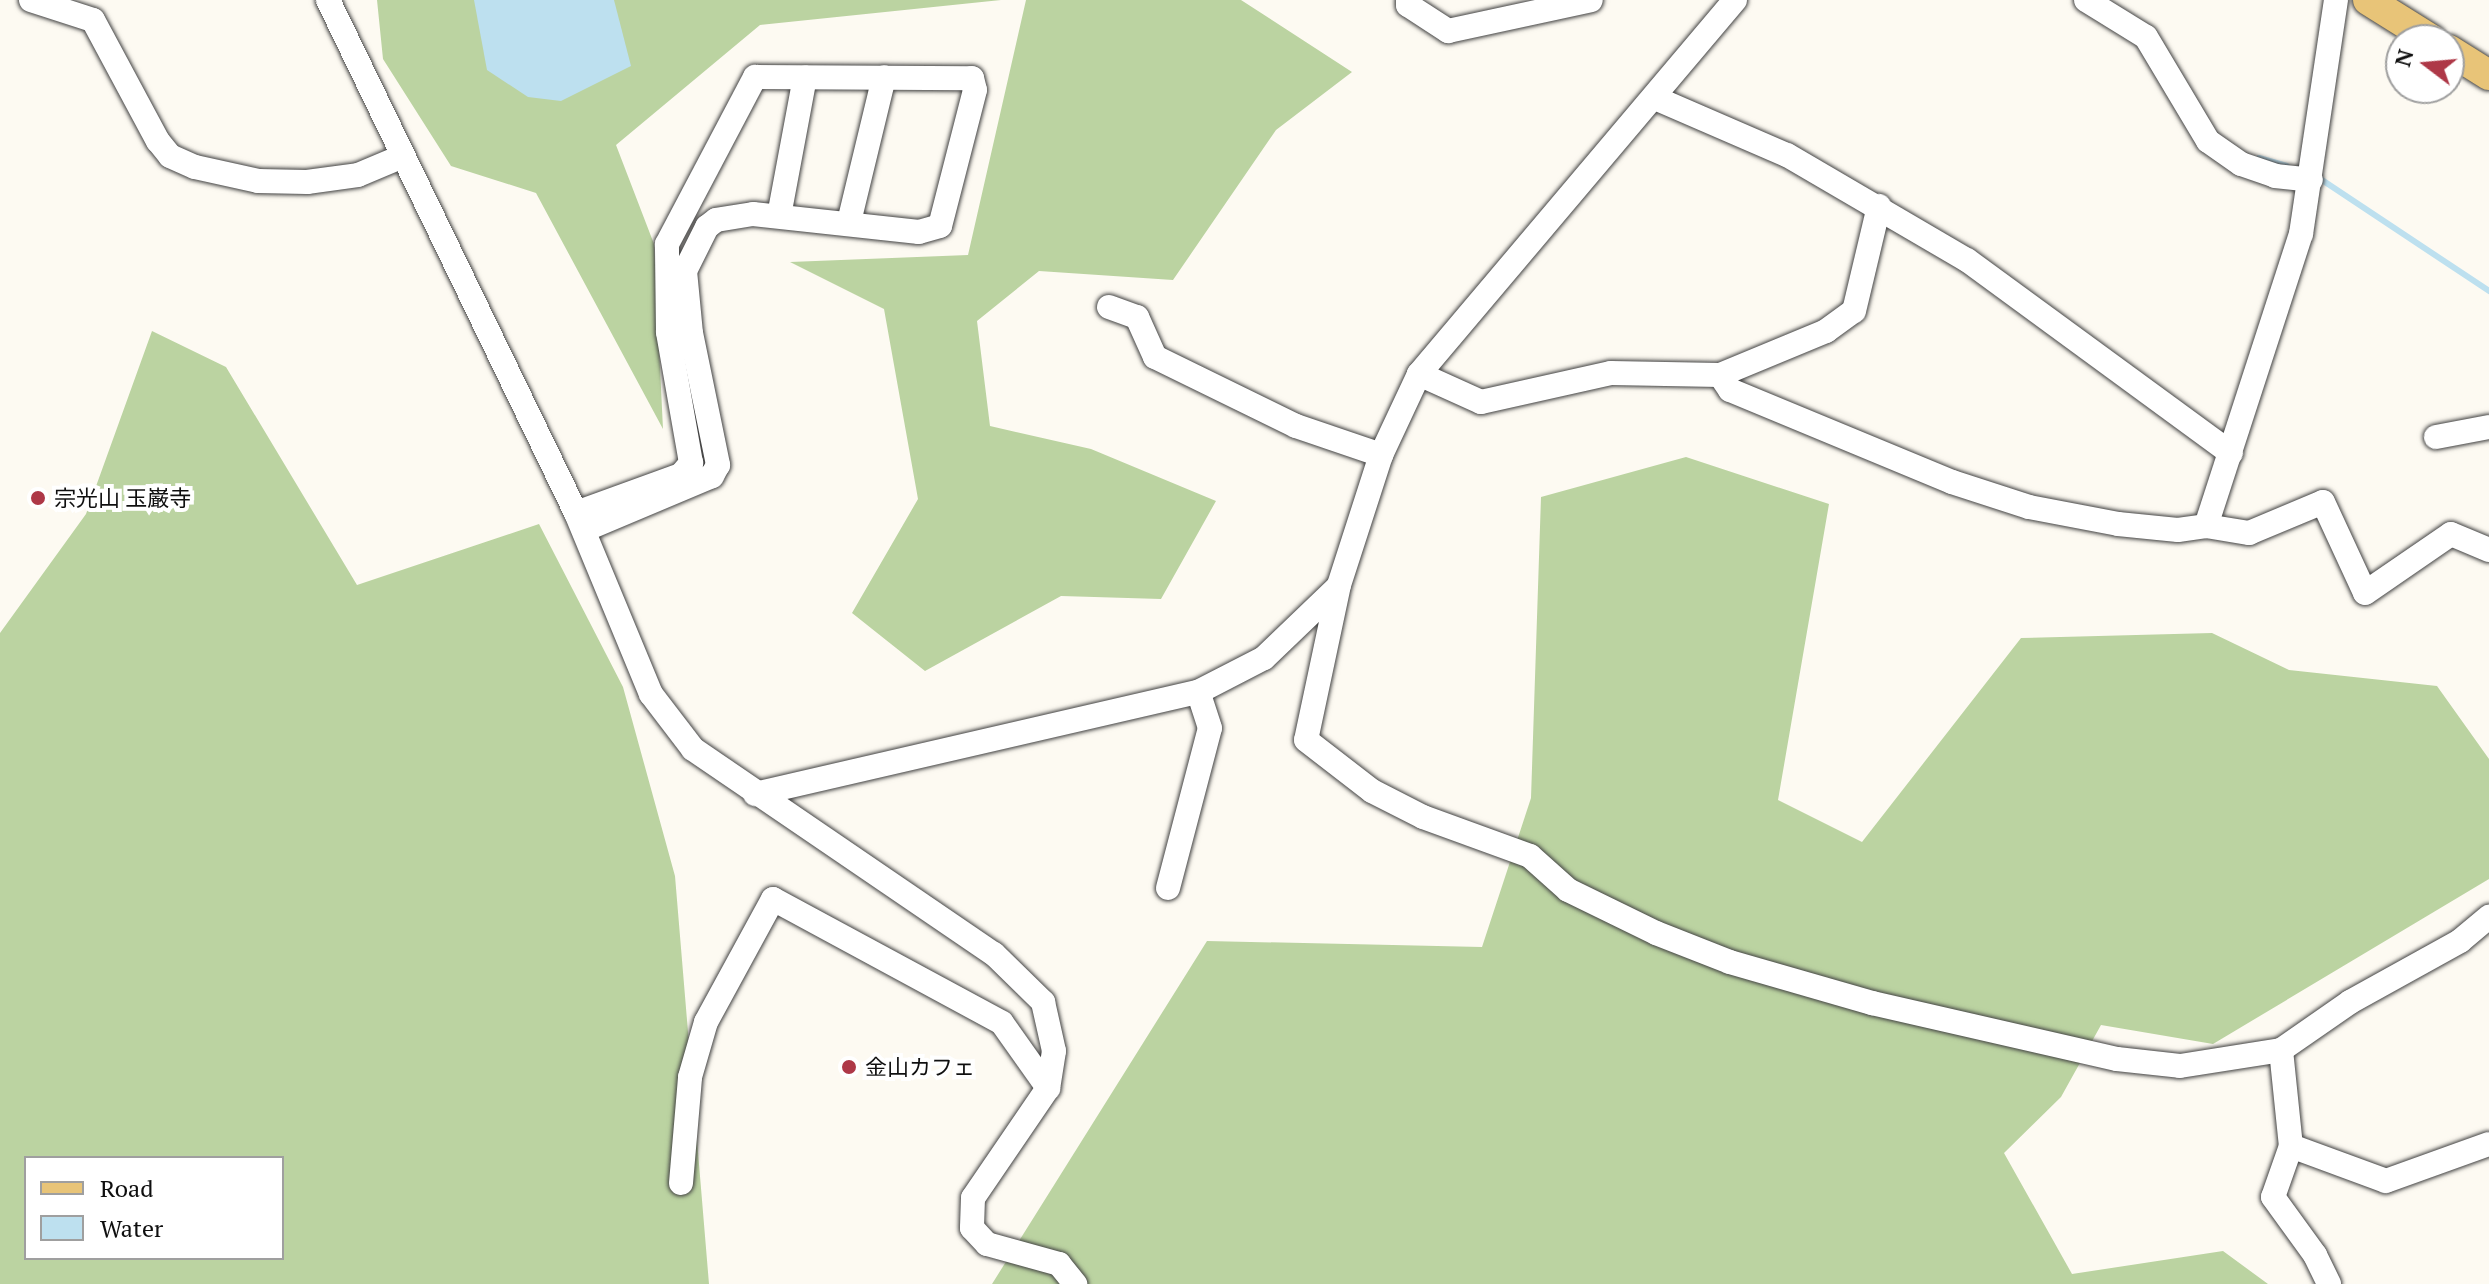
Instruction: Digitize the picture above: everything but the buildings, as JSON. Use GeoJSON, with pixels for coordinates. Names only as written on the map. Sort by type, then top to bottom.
{"type":"FeatureCollection","features":[{"type":"Feature","properties":{"kind":"main road"},"geometry":{"type":"LineString","coordinates":[[2368,0],[2406,24]]}},
{"type":"Feature","properties":{"kind":"main road"},"geometry":{"type":"LineString","coordinates":[[2465,60],[2489,75]]}},
{"type":"Feature","properties":{"kind":"street"},"geometry":{"type":"LineString","coordinates":[[31,0],[86,7],[109,42],[170,156],[258,181],[307,182],[358,175],[403,156]]}},
{"type":"Feature","properties":{"kind":"street"},"geometry":{"type":"LineString","coordinates":[[328,0],[580,522],[651,694],[693,749],[994,954],[1043,1002],[1054,1051],[1048,1088],[973,1198],[972,1228],[987,1244],[1059,1264],[1075,1284]]}},
{"type":"Feature","properties":{"kind":"street"},"geometry":{"type":"LineString","coordinates":[[1408,0],[1408,5],[1448,31],[1591,0]]}},
{"type":"Feature","properties":{"kind":"street"},"geometry":{"type":"LineString","coordinates":[[1735,0],[1419,374],[1381,455],[1339,585],[1306,740],[1372,791],[1423,817],[1530,856],[1568,890],[1730,962],[1872,1003],[2117,1059],[2180,1066],[2281,1050],[2350,1002],[2460,941],[2489,917]]}},
{"type":"Feature","properties":{"kind":"street"},"geometry":{"type":"LineString","coordinates":[[2086,0],[2146,37],[2208,141],[2241,164],[2311,180]]}},
{"type":"Feature","properties":{"kind":"street"},"geometry":{"type":"LineString","coordinates":[[2206,526],[2301,234],[2336,0]]}},
{"type":"Feature","properties":{"kind":"street"},"geometry":{"type":"LineString","coordinates":[[755,77],[972,78],[975,90],[940,226],[919,232],[779,216],[716,220],[691,251],[685,271],[691,333],[719,450],[712,476],[580,522],[681,475],[691,463],[668,332],[670,235],[755,77]]}},
{"type":"Feature","properties":{"kind":"street"},"geometry":{"type":"LineString","coordinates":[[779,216],[805,77]]}},
{"type":"Feature","properties":{"kind":"street"},"geometry":{"type":"LineString","coordinates":[[849,222],[884,77]]}},
{"type":"Feature","properties":{"kind":"street"},"geometry":{"type":"LineString","coordinates":[[1655,98],[1787,155],[1967,260],[2231,453]]}},
{"type":"Feature","properties":{"kind":"street"},"geometry":{"type":"LineString","coordinates":[[1419,374],[1481,402],[1611,373],[1720,375],[1826,331],[1854,311],[1879,206]]}},
{"type":"Feature","properties":{"kind":"street"},"geometry":{"type":"LineString","coordinates":[[1109,307],[1137,317],[1155,357],[1296,426],[1381,455]]}},
{"type":"Feature","properties":{"kind":"street"},"geometry":{"type":"LineString","coordinates":[[1720,375],[1730,390],[1850,442],[2029,507],[2118,524],[2178,530],[2206,526],[2249,533],[2323,502],[2365,593],[2451,534],[2489,550]]}},
{"type":"Feature","properties":{"kind":"street"},"geometry":{"type":"LineString","coordinates":[[2436,437],[2489,427]]}},
{"type":"Feature","properties":{"kind":"street"},"geometry":{"type":"LineString","coordinates":[[755,794],[1198,692],[1264,658],[1310,619],[1339,585]]}},
{"type":"Feature","properties":{"kind":"street"},"geometry":{"type":"LineString","coordinates":[[1168,888],[1210,728],[1198,692]]}},
{"type":"Feature","properties":{"kind":"street"},"geometry":{"type":"LineString","coordinates":[[681,1183],[690,1077],[706,1022],[773,899],[1002,1023],[1048,1088]]}},
{"type":"Feature","properties":{"kind":"street"},"geometry":{"type":"LineString","coordinates":[[2281,1050],[2291,1146],[2273,1197],[2329,1284]]}},
{"type":"Feature","properties":{"kind":"street"},"geometry":{"type":"LineString","coordinates":[[2291,1146],[2386,1181],[2489,1144]]}},
{"type":"Feature","properties":{"kind":"green space"},"geometry":{"type":"Polygon","coordinates":[[[377,0],[1001,0],[760,25],[616,145],[654,244],[663,429],[536,193],[451,166],[383,59],[377,0]]]}},
{"type":"Feature","properties":{"kind":"green space"},"geometry":{"type":"Polygon","coordinates":[[[1026,0],[1241,0],[1352,72],[1276,130],[1173,280],[1039,271],[977,321],[990,426],[1091,449],[1216,501],[1161,599],[1061,596],[925,671],[852,613],[918,499],[884,309],[790,262],[968,255],[1026,0]]]}},
{"type":"Feature","properties":{"kind":"green space"},"geometry":{"type":"Polygon","coordinates":[[[152,331],[226,367],[357,585],[539,524],[623,687],[675,876],[709,1284],[0,1284],[0,633],[86,514],[152,331]]]}},
{"type":"Feature","properties":{"kind":"green space"},"geometry":{"type":"Polygon","coordinates":[[[1686,457],[1829,504],[1778,800],[1862,842],[2021,638],[2212,633],[2289,670],[2437,686],[2489,759],[2489,879],[2213,1044],[2101,1025],[2061,1097],[2004,1153],[2072,1274],[2223,1251],[2268,1284],[992,1284],[1207,941],[1482,947],[1531,798],[1541,497],[1686,457]]]}},
{"type":"Feature","properties":{"kind":"water"},"geometry":{"type":"Polygon","coordinates":[[[474,0],[614,0],[631,66],[561,101],[528,97],[487,70],[474,0]]]}},
{"type":"Feature","properties":{"kind":"waterway"},"geometry":{"type":"LineString","coordinates":[[2259,158],[2287,166]]}},
{"type":"Feature","properties":{"kind":"waterway"},"geometry":{"type":"LineString","coordinates":[[2316,176],[2489,291]]}},
{"type":"Feature","properties":{"kind":"place","name":"宗光山 玉巌寺"},"geometry":{"type":"Point","coordinates":[38,498]}},
{"type":"Feature","properties":{"kind":"place","name":"金山カフェ"},"geometry":{"type":"Point","coordinates":[849,1067]}}]}
